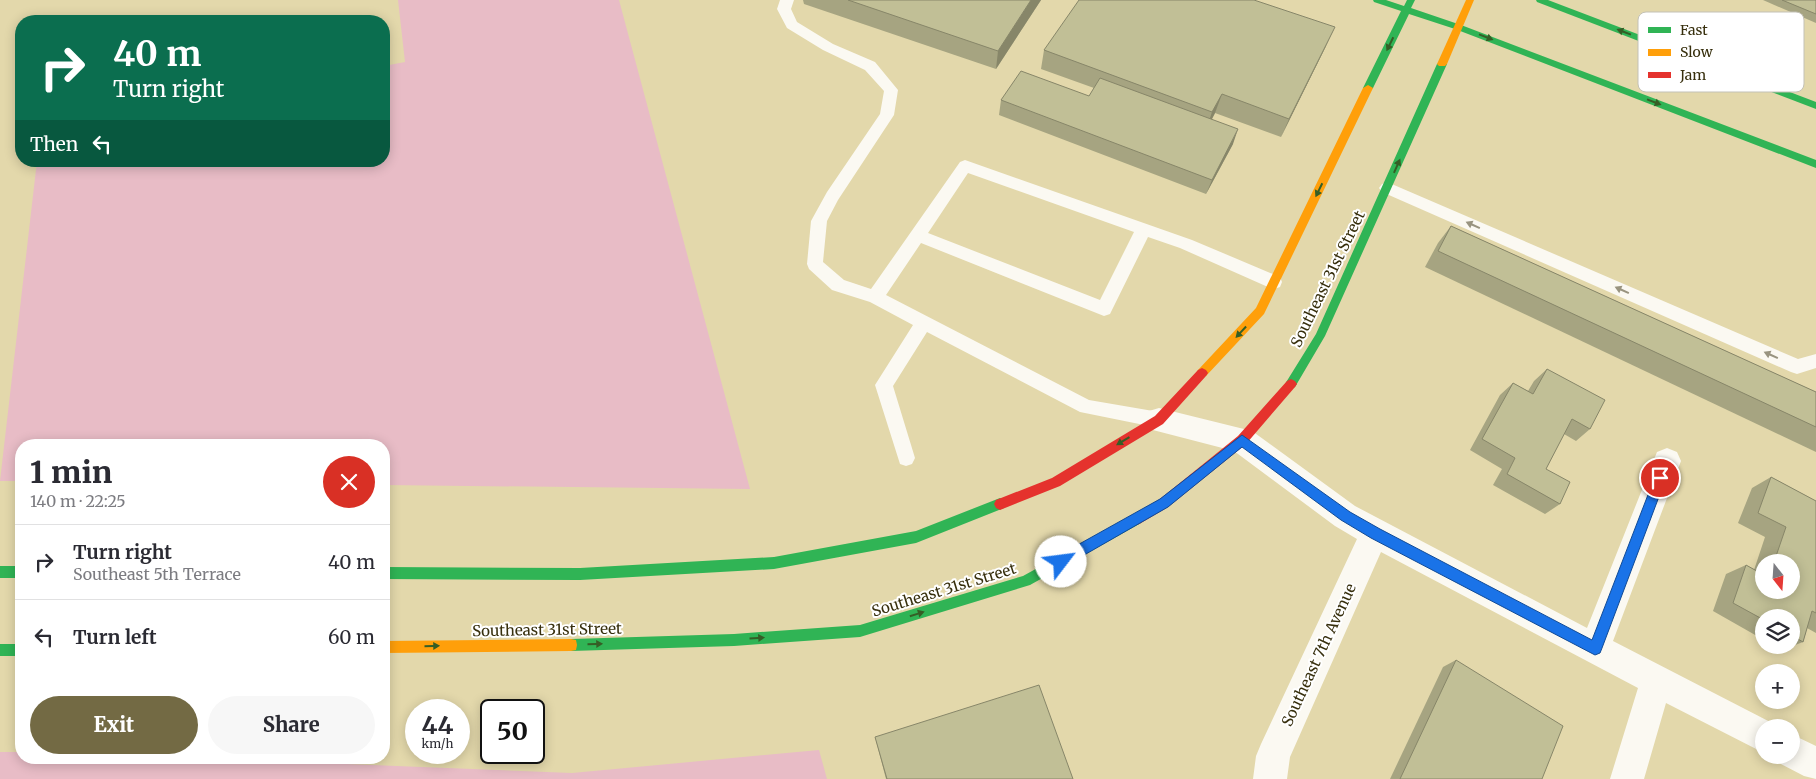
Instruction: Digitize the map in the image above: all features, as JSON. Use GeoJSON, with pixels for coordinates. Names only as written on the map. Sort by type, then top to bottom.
{"type":"FeatureCollection","features":[{"type":"Feature","properties":{"kind":"main road"},"geometry":{"type":"LineString","coordinates":[[1377,0],[1409,5],[1458,27],[1816,164]]}},
{"type":"Feature","properties":{"kind":"main road","name":"Southeast 31st Street"},"geometry":{"type":"LineString","coordinates":[[390,647],[734,640],[860,631],[1026,581],[1164,503],[1242,440],[1290,386],[1320,336],[1470,0]]}},
{"type":"Feature","properties":{"kind":"main road"},"geometry":{"type":"LineString","coordinates":[[1540,0],[1638,38]]}},
{"type":"Feature","properties":{"kind":"main road"},"geometry":{"type":"LineString","coordinates":[[390,573],[580,574],[774,563],[916,537],[1056,482],[1159,420],[1260,311],[1409,5]]}},
{"type":"Feature","properties":{"kind":"main road"},"geometry":{"type":"LineString","coordinates":[[1780,92],[1816,106]]}},
{"type":"Feature","properties":{"kind":"main road"},"geometry":{"type":"LineString","coordinates":[[0,572],[15,572]]}},
{"type":"Feature","properties":{"kind":"main road"},"geometry":{"type":"LineString","coordinates":[[0,650],[15,650]]}},
{"type":"Feature","properties":{"kind":"street"},"geometry":{"type":"LineString","coordinates":[[1159,420],[1242,440],[1345,516],[1375,534],[1755,732]]}},
{"type":"Feature","properties":{"kind":"street"},"geometry":{"type":"LineString","coordinates":[[1595,648],[1667,461]]}},
{"type":"Feature","properties":{"kind":"street","name":"Southeast 7th Avenue"},"geometry":{"type":"LineString","coordinates":[[1270,779],[1273,756],[1375,534]]}},
{"type":"Feature","properties":{"kind":"street"},"geometry":{"type":"LineString","coordinates":[[1626,779],[1656,681]]}},
{"type":"Feature","properties":{"kind":"street"},"geometry":{"type":"LineString","coordinates":[[1800,756],[1816,764]]}},
{"type":"Feature","properties":{"kind":"lane"},"geometry":{"type":"LineString","coordinates":[[787,0],[784,9],[792,25],[828,47],[870,66],[891,90],[887,115],[832,196],[819,221],[815,264],[838,285],[875,297],[1086,407],[1159,420]]}},
{"type":"Feature","properties":{"kind":"lane"},"geometry":{"type":"LineString","coordinates":[[875,297],[965,166],[1186,244],[1274,282]]}},
{"type":"Feature","properties":{"kind":"lane"},"geometry":{"type":"LineString","coordinates":[[1387,188],[1797,366],[1816,361]]}},
{"type":"Feature","properties":{"kind":"lane"},"geometry":{"type":"LineString","coordinates":[[918,235],[1104,309],[1144,229]]}},
{"type":"Feature","properties":{"kind":"lane"},"geometry":{"type":"LineString","coordinates":[[906,458],[884,385],[924,323]]}},
{"type":"Feature","properties":{"kind":"shaded area"},"geometry":{"type":"Polygon","coordinates":[[[398,0],[619,0],[750,489],[390,485],[390,439],[15,439],[15,481],[0,481],[36,167],[390,167],[390,65],[405,62],[398,0]]]}},
{"type":"Feature","properties":{"kind":"shaded area"},"geometry":{"type":"Polygon","coordinates":[[[819,750],[827,779],[0,779],[0,752],[15,752],[15,764],[346,764],[572,773],[819,750]]]}},
{"type":"Feature","properties":{"kind":"building"},"geometry":{"type":"Polygon","coordinates":[[[848,0],[1031,0],[998,51],[848,0]]]}},
{"type":"Feature","properties":{"kind":"building"},"geometry":{"type":"Polygon","coordinates":[[[1079,0],[1254,0],[1335,27],[1289,119],[1222,94],[1212,112],[1044,50],[1079,0]]]}},
{"type":"Feature","properties":{"kind":"building"},"geometry":{"type":"Polygon","coordinates":[[[1782,0],[1816,0],[1816,14],[1782,0]]]}},
{"type":"Feature","properties":{"kind":"building"},"geometry":{"type":"Polygon","coordinates":[[[1021,71],[1089,96],[1100,78],[1238,129],[1212,180],[1001,100],[1021,71]]]}},
{"type":"Feature","properties":{"kind":"building"},"geometry":{"type":"Polygon","coordinates":[[[1451,226],[1816,392],[1816,427],[1438,251],[1451,226]]]}},
{"type":"Feature","properties":{"kind":"building"},"geometry":{"type":"Polygon","coordinates":[[[1547,369],[1605,400],[1590,429],[1572,419],[1546,469],[1570,482],[1560,504],[1507,474],[1515,458],[1482,439],[1513,383],[1533,394],[1547,369]]]}},
{"type":"Feature","properties":{"kind":"building"},"geometry":{"type":"Polygon","coordinates":[[[1771,477],[1816,501],[1816,613],[1812,611],[1803,642],[1800,640],[1800,609],[1755,609],[1755,615],[1733,603],[1746,565],[1755,570],[1755,599],[1800,599],[1800,554],[1777,554],[1786,527],[1758,513],[1771,477]]]}},
{"type":"Feature","properties":{"kind":"building"},"geometry":{"type":"Polygon","coordinates":[[[1456,660],[1563,726],[1542,779],[1400,779],[1456,660]]]}},
{"type":"Feature","properties":{"kind":"building"},"geometry":{"type":"Polygon","coordinates":[[[1039,685],[1073,779],[887,779],[875,737],[1039,685]]]}},
{"type":"Feature","properties":{"kind":"traffic: fast"},"geometry":{"type":"LineString","coordinates":[[1377,0],[1458,27],[1816,164]]}},
{"type":"Feature","properties":{"kind":"traffic: fast"},"geometry":{"type":"LineString","coordinates":[[1368,88],[1411,0]]}},
{"type":"Feature","properties":{"kind":"traffic: fast"},"geometry":{"type":"LineString","coordinates":[[1540,0],[1638,38]]}},
{"type":"Feature","properties":{"kind":"traffic: fast"},"geometry":{"type":"LineString","coordinates":[[1291,384],[1320,336],[1442,64]]}},
{"type":"Feature","properties":{"kind":"traffic: fast"},"geometry":{"type":"LineString","coordinates":[[1780,92],[1816,106]]}},
{"type":"Feature","properties":{"kind":"traffic: fast"},"geometry":{"type":"LineString","coordinates":[[390,573],[580,574],[774,563],[916,537],[1000,504]]}},
{"type":"Feature","properties":{"kind":"traffic: fast"},"geometry":{"type":"LineString","coordinates":[[571,645],[734,640],[860,631],[1026,581],[1137,519]]}},
{"type":"Feature","properties":{"kind":"traffic: fast"},"geometry":{"type":"LineString","coordinates":[[0,572],[15,572]]}},
{"type":"Feature","properties":{"kind":"traffic: fast"},"geometry":{"type":"LineString","coordinates":[[0,650],[15,650]]}},
{"type":"Feature","properties":{"kind":"traffic: slow"},"geometry":{"type":"LineString","coordinates":[[1442,64],[1470,0]]}},
{"type":"Feature","properties":{"kind":"traffic: slow"},"geometry":{"type":"LineString","coordinates":[[1202,373],[1260,311],[1368,88]]}},
{"type":"Feature","properties":{"kind":"traffic: slow"},"geometry":{"type":"LineString","coordinates":[[390,647],[571,645]]}},
{"type":"Feature","properties":{"kind":"traffic: jam"},"geometry":{"type":"LineString","coordinates":[[1000,504],[1056,482],[1159,420],[1202,373]]}},
{"type":"Feature","properties":{"kind":"traffic: jam"},"geometry":{"type":"LineString","coordinates":[[1137,519],[1164,503],[1242,440],[1291,384]]}},
{"type":"Feature","properties":{"kind":"route"},"geometry":{"type":"LineString","coordinates":[[1061,562],[1164,503],[1242,440],[1345,516],[1375,534],[1595,648],[1660,478]]}}]}
